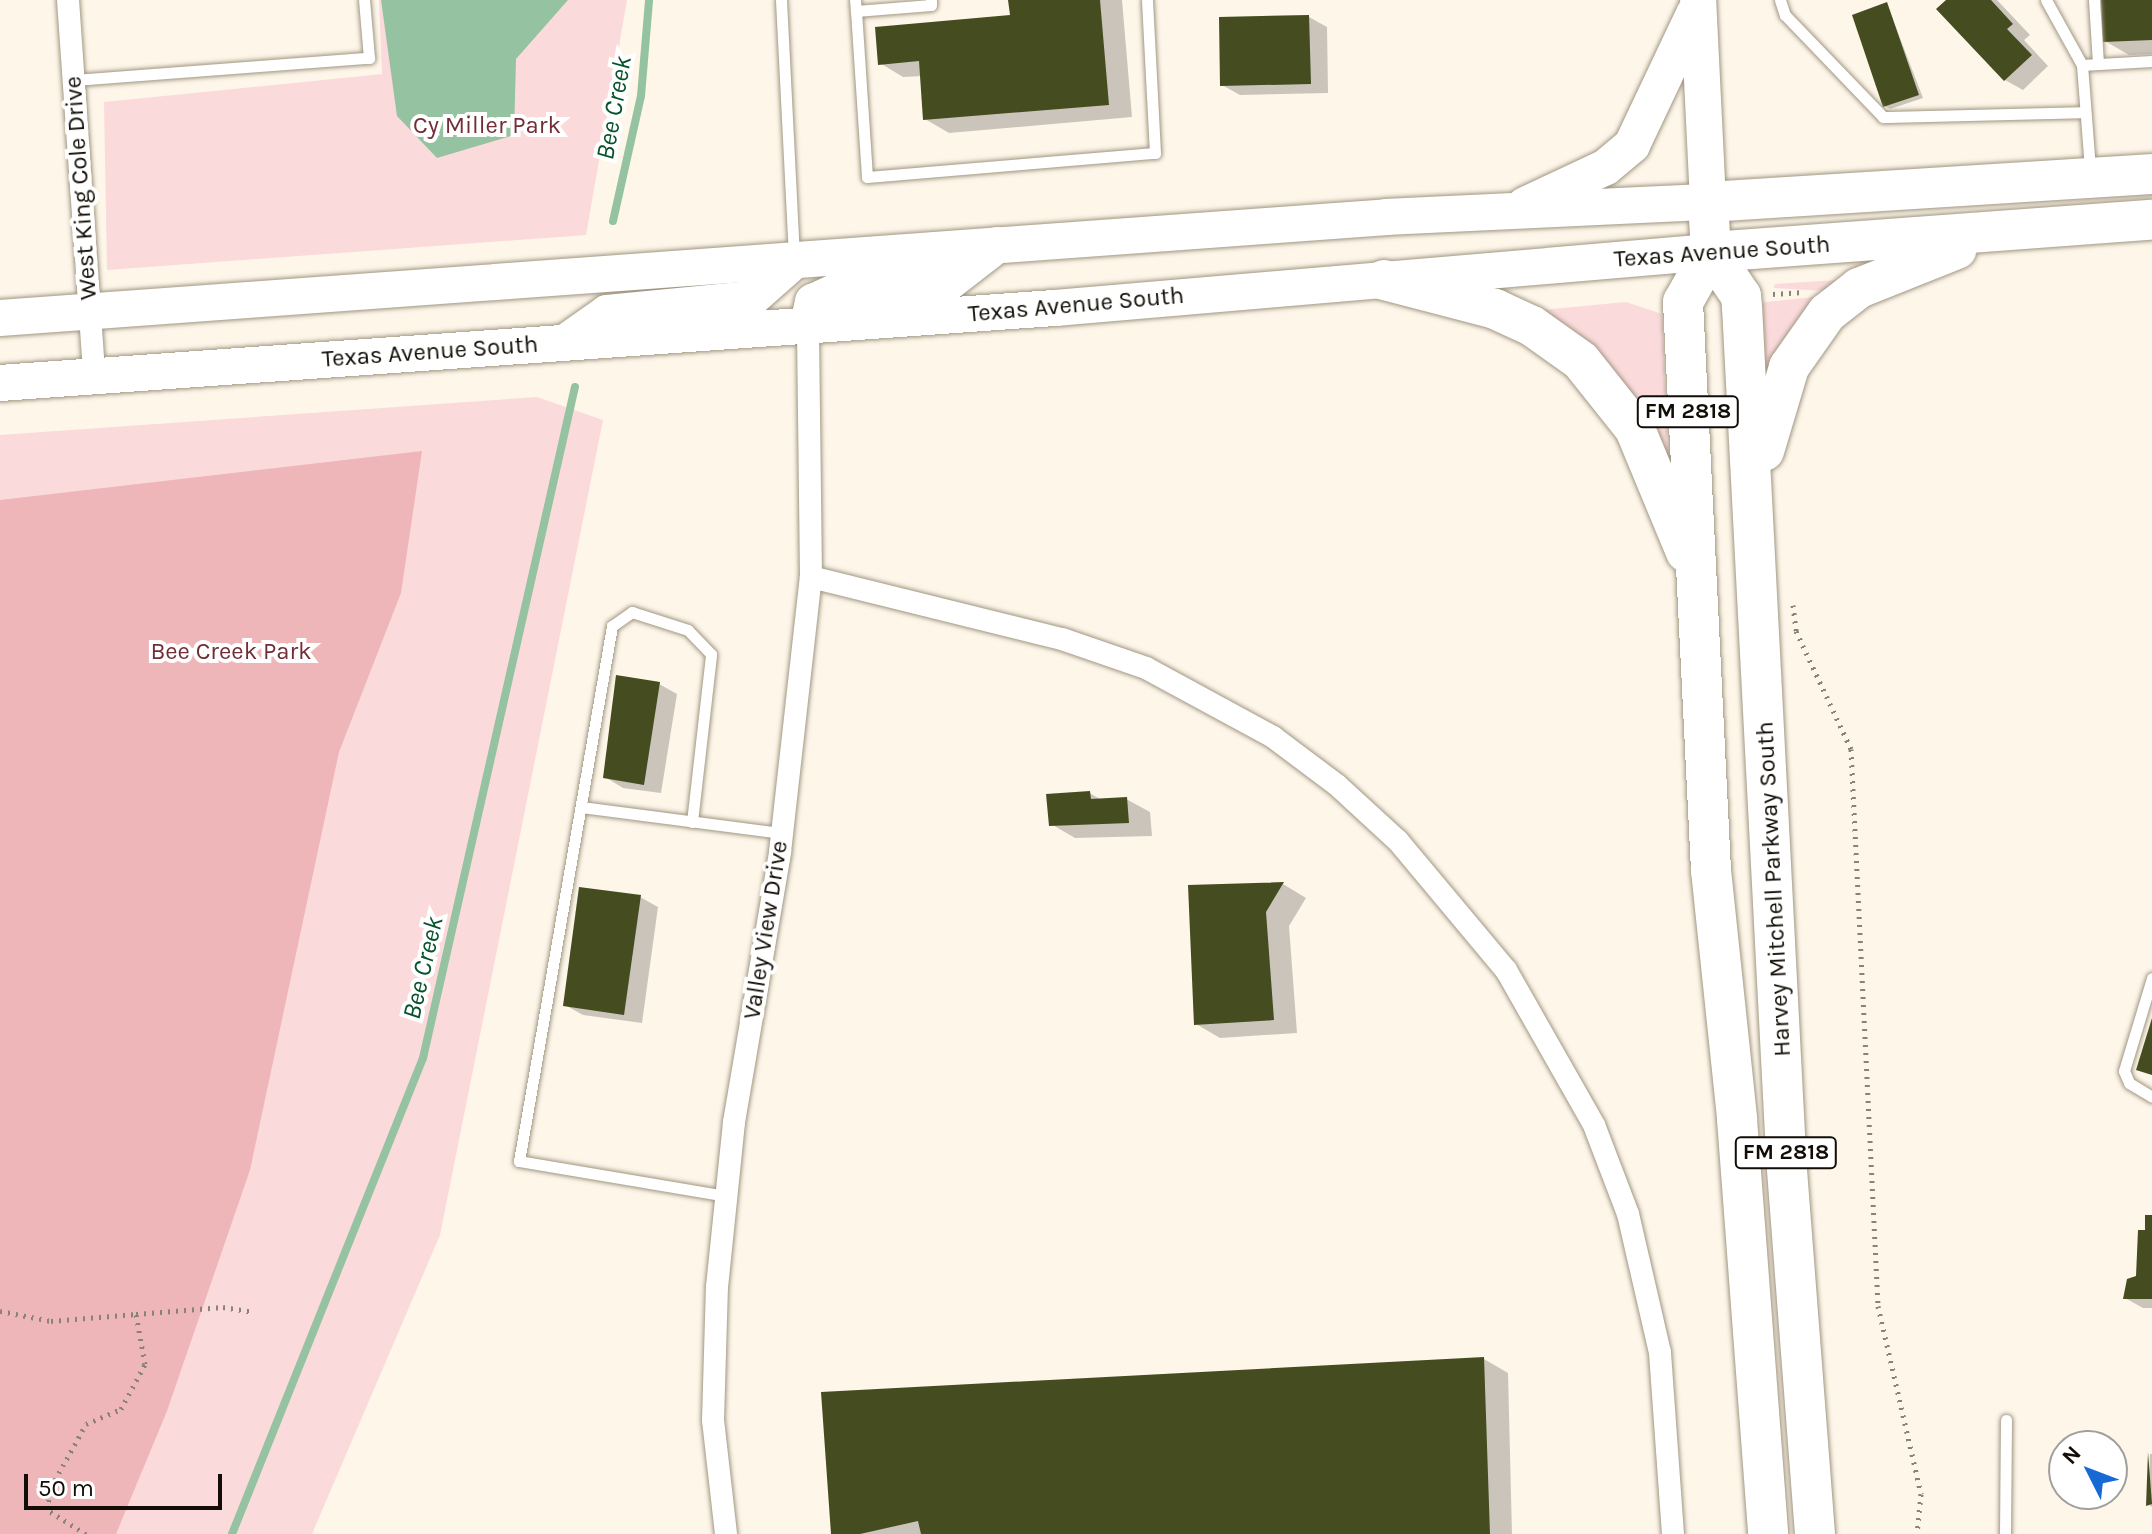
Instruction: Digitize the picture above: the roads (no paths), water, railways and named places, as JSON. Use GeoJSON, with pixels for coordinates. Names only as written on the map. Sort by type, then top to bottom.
{"type":"FeatureCollection","features":[{"type":"Feature","properties":{"kind":"highway","name":"Texas Avenue South"},"geometry":{"type":"LineString","coordinates":[[1708,202],[2152,174]]}},
{"type":"Feature","properties":{"kind":"highway"},"geometry":{"type":"LineString","coordinates":[[1708,202],[1711,252]]}},
{"type":"Feature","properties":{"kind":"highway","name":"Texas Avenue South"},"geometry":{"type":"LineString","coordinates":[[1711,252],[2152,220]]}},
{"type":"Feature","properties":{"kind":"highway"},"geometry":{"type":"LineString","coordinates":[[1754,506],[1778,393],[1804,341],[1827,313],[1859,288],[2005,231]]}},
{"type":"Feature","properties":{"kind":"highway","name":"Harvey Mitchell Parkway South"},"geometry":{"type":"LineString","coordinates":[[1711,252],[1741,296],[1786,1154],[1815,1534]]}},
{"type":"Feature","properties":{"kind":"highway","name":"FM 2818"},"geometry":{"type":"LineString","coordinates":[[1711,252],[1683,302],[1711,870],[1737,1119],[1768,1534]]}},
{"type":"Feature","properties":{"kind":"highway"},"geometry":{"type":"LineString","coordinates":[[1384,280],[1495,309],[1532,326],[1581,361],[1635,429],[1697,578]]}},
{"type":"Feature","properties":{"kind":"highway"},"geometry":{"type":"LineString","coordinates":[[1812,1492],[1827,1534]]}},
{"type":"Feature","properties":{"kind":"main road"},"geometry":{"type":"LineString","coordinates":[[1698,3],[1708,202]]}},
{"type":"Feature","properties":{"kind":"main road"},"geometry":{"type":"LineString","coordinates":[[1505,214],[1606,167],[1632,145],[1698,3]]}},
{"type":"Feature","properties":{"kind":"main road","name":"Texas Avenue South"},"geometry":{"type":"LineString","coordinates":[[0,318],[997,245],[1708,202]]}},
{"type":"Feature","properties":{"kind":"main road"},"geometry":{"type":"LineString","coordinates":[[808,325],[813,302],[839,290],[948,283],[997,245]]}},
{"type":"Feature","properties":{"kind":"main road","name":"Texas Avenue South"},"geometry":{"type":"LineString","coordinates":[[0,383],[808,325],[1711,252]]}},
{"type":"Feature","properties":{"kind":"main road"},"geometry":{"type":"LineString","coordinates":[[565,343],[607,313],[751,299],[794,261]]}},
{"type":"Feature","properties":{"kind":"street","name":"West King Cole Drive"},"geometry":{"type":"LineString","coordinates":[[68,0],[94,375]]}},
{"type":"Feature","properties":{"kind":"street","name":"Valley View Drive"},"geometry":{"type":"LineString","coordinates":[[726,1534],[713,1420],[726,1196],[782,833],[811,577],[808,325]]}},
{"type":"Feature","properties":{"kind":"street"},"geometry":{"type":"LineString","coordinates":[[811,577],[1062,639],[1146,668],[1273,737],[1337,785],[1398,841],[1506,970],[1594,1125],[1628,1214],[1660,1353],[1673,1534]]}},
{"type":"Feature","properties":{"kind":"lane"},"geometry":{"type":"LineString","coordinates":[[73,80],[369,58],[364,0]]}},
{"type":"Feature","properties":{"kind":"lane"},"geometry":{"type":"LineString","coordinates":[[781,0],[794,261]]}},
{"type":"Feature","properties":{"kind":"lane"},"geometry":{"type":"LineString","coordinates":[[931,0],[931,5],[856,6],[867,177],[1155,153],[1147,0]]}},
{"type":"Feature","properties":{"kind":"lane"},"geometry":{"type":"LineString","coordinates":[[1780,0],[1785,15],[1883,117],[2085,112]]}},
{"type":"Feature","properties":{"kind":"lane"},"geometry":{"type":"LineString","coordinates":[[2046,0],[2082,65],[2090,179]]}},
{"type":"Feature","properties":{"kind":"lane"},"geometry":{"type":"LineString","coordinates":[[2094,0],[2098,64]]}},
{"type":"Feature","properties":{"kind":"lane"},"geometry":{"type":"LineString","coordinates":[[2082,65],[2152,61]]}},
{"type":"Feature","properties":{"kind":"lane"},"geometry":{"type":"LineString","coordinates":[[692,822],[711,654],[688,630],[632,612],[612,626],[519,1161],[726,1196]]}},
{"type":"Feature","properties":{"kind":"lane"},"geometry":{"type":"LineString","coordinates":[[581,807],[782,833]]}},
{"type":"Feature","properties":{"kind":"lane"},"geometry":{"type":"LineString","coordinates":[[2152,978],[2124,1071],[2129,1083],[2152,1097]]}},
{"type":"Feature","properties":{"kind":"lane"},"geometry":{"type":"LineString","coordinates":[[2005,1534],[2006,1420]]}},
{"type":"Feature","properties":{"kind":"waterway","name":"Bee Creek"},"geometry":{"type":"LineString","coordinates":[[613,221],[641,96],[649,0]]}},
{"type":"Feature","properties":{"kind":"waterway","name":"Bee Creek"},"geometry":{"type":"LineString","coordinates":[[232,1534],[423,1058],[575,387]]}},
{"type":"Feature","properties":{"kind":"park label","name":"Cy Miller Park"},"geometry":{"type":"Point","coordinates":[487,126]}},
{"type":"Feature","properties":{"kind":"park label","name":"Bee Creek Park"},"geometry":{"type":"Point","coordinates":[231,652]}}]}
